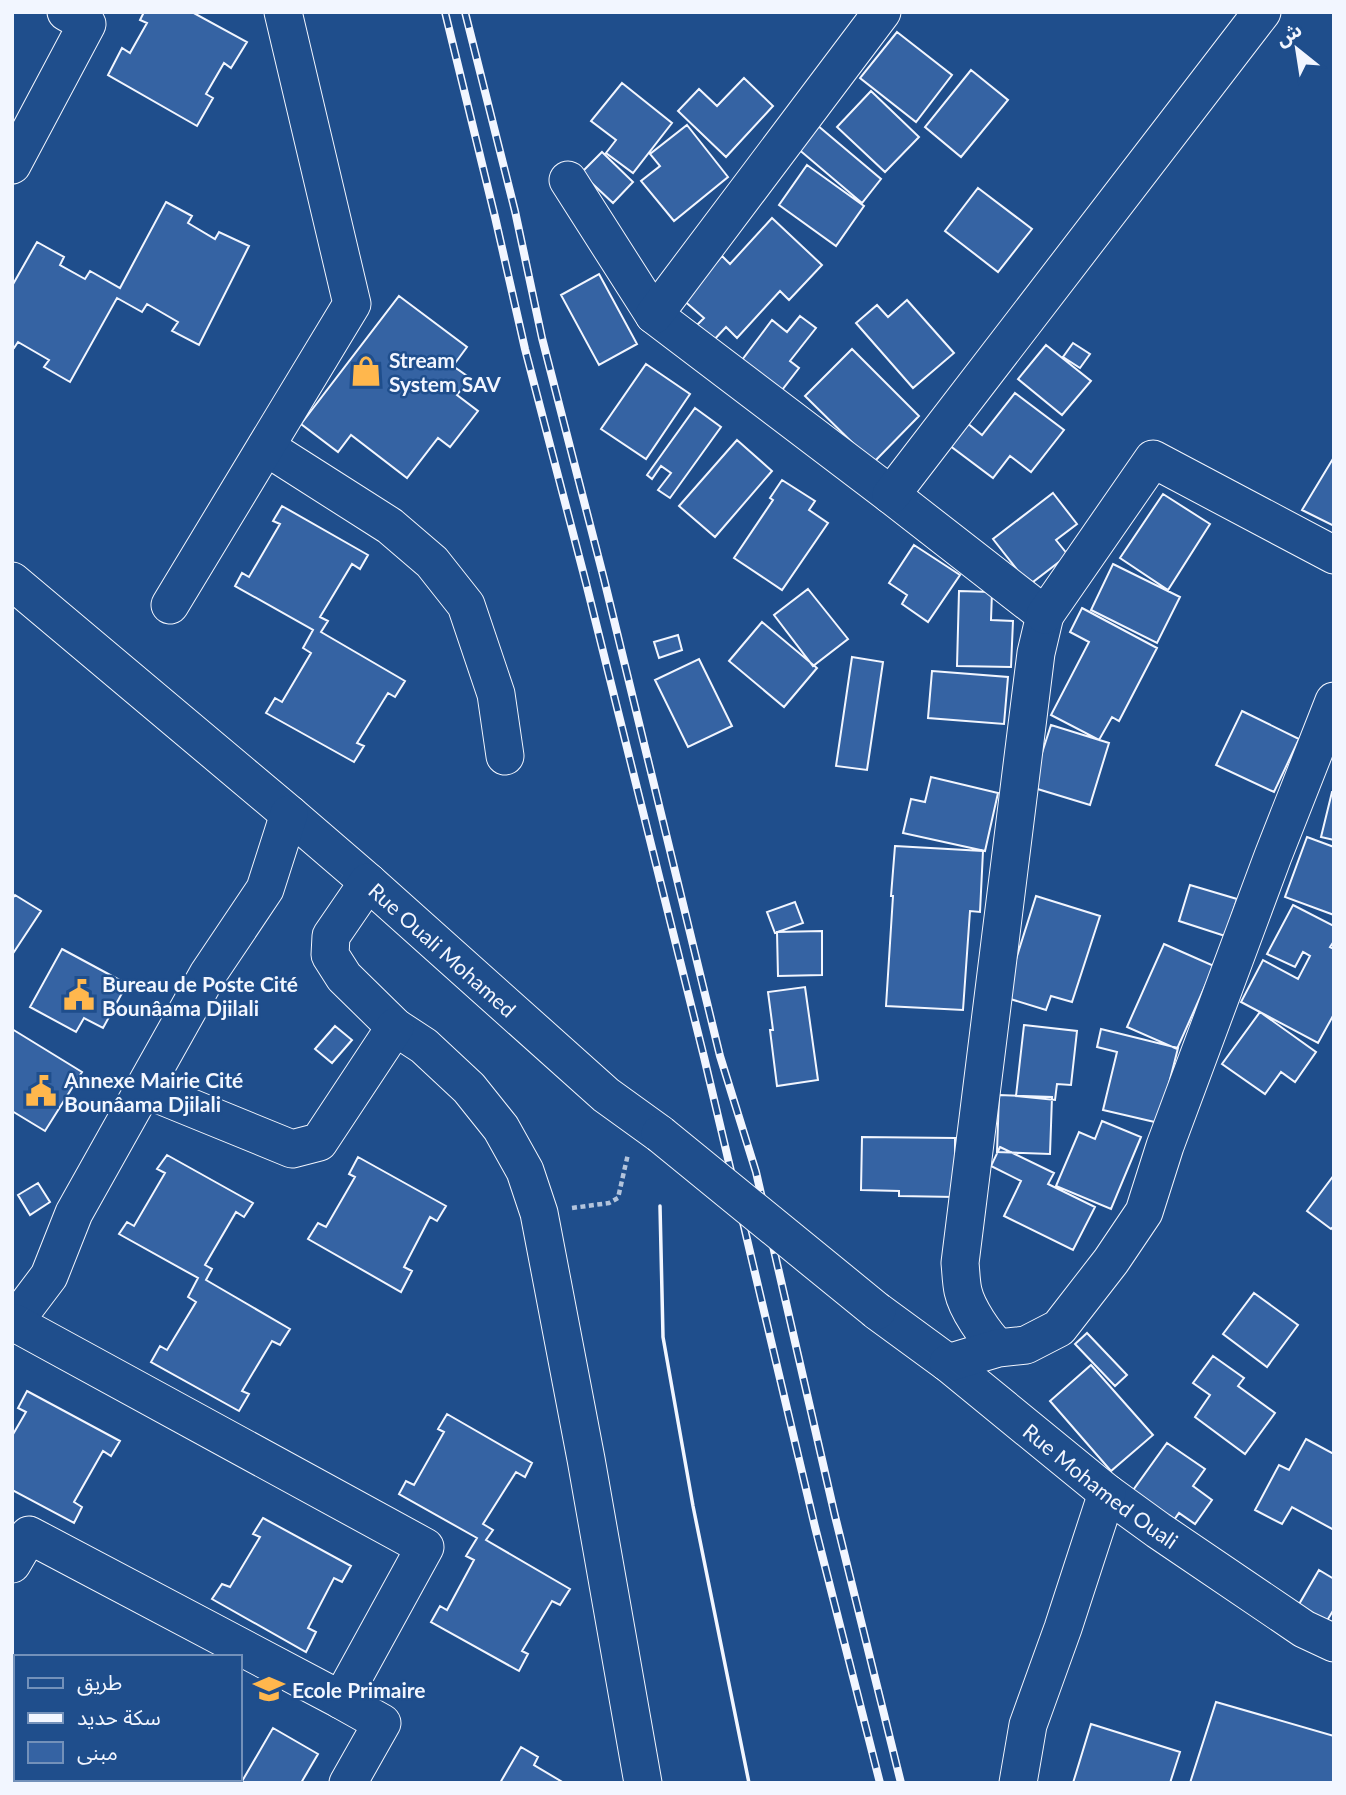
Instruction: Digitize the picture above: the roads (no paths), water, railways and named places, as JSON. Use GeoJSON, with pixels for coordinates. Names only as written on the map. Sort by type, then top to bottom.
{"type":"FeatureCollection","features":[{"type":"Feature","properties":{"kind":"street"},"geometry":{"type":"LineString","coordinates":[[12,165],[87,24],[66,12]]}},
{"type":"Feature","properties":{"kind":"street"},"geometry":{"type":"LineString","coordinates":[[170,605],[352,304],[283,12]]}},
{"type":"Feature","properties":{"kind":"street"},"geometry":{"type":"LineString","coordinates":[[654,315],[882,12]]}},
{"type":"Feature","properties":{"kind":"street"},"geometry":{"type":"LineString","coordinates":[[891,495],[1262,12]]}},
{"type":"Feature","properties":{"kind":"street"},"geometry":{"type":"LineString","coordinates":[[568,180],[654,315],[1045,615]]}},
{"type":"Feature","properties":{"kind":"street"},"geometry":{"type":"LineString","coordinates":[[266,447],[390,526],[441,572],[466,605],[496,694],[505,756]]}},
{"type":"Feature","properties":{"kind":"street"},"geometry":{"type":"LineString","coordinates":[[998,1348],[982,1328],[964,1294],[960,1263],[1036,653],[1045,615],[1153,459],[1334,555]]}},
{"type":"Feature","properties":{"kind":"street","name":"Rue Ouali Mohamed"},"geometry":{"type":"LineString","coordinates":[[12,581],[369,882],[606,1095],[644,1140],[877,1311]]}},
{"type":"Feature","properties":{"kind":"street"},"geometry":{"type":"LineString","coordinates":[[948,1363],[998,1348],[1026,1345],[1059,1328],[1104,1271],[1144,1213],[1170,1133],[1334,701]]}},
{"type":"Feature","properties":{"kind":"street"},"geometry":{"type":"LineString","coordinates":[[289,814],[265,889],[208,974],[74,1213],[49,1276],[14,1324],[425,1547],[341,1700]]}},
{"type":"Feature","properties":{"kind":"street"},"geometry":{"type":"LineString","coordinates":[[369,882],[331,936],[330,955],[344,978],[395,1027],[424,1046],[469,1088],[501,1128],[525,1171],[539,1213],[584,1447],[643,1783]]}},
{"type":"Feature","properties":{"kind":"street"},"geometry":{"type":"LineString","coordinates":[[145,1089],[292,1149],[319,1142],[395,1027]]}},
{"type":"Feature","properties":{"kind":"street","name":"Rue Mohamed Ouali"},"geometry":{"type":"LineString","coordinates":[[877,1311],[948,1363],[1107,1493],[1304,1629],[1334,1643]]}},
{"type":"Feature","properties":{"kind":"street"},"geometry":{"type":"LineString","coordinates":[[1018,1783],[1028,1725],[1107,1493]]}},
{"type":"Feature","properties":{"kind":"street"},"geometry":{"type":"LineString","coordinates":[[12,1564],[29,1535],[382,1723],[348,1783]]}},
{"type":"Feature","properties":{"kind":"railway"},"geometry":{"type":"LineString","coordinates":[[445,12],[525,349],[704,1057],[815,1527],[880,1783]]}},
{"type":"Feature","properties":{"kind":"railway"},"geometry":{"type":"LineString","coordinates":[[465,12],[515,211],[542,338],[604,579],[720,1056],[756,1172],[835,1516],[901,1783]]}},
{"type":"Feature","properties":{"kind":"place","name":"Stream System SAV"},"geometry":{"type":"Point","coordinates":[366,371]}},
{"type":"Feature","properties":{"kind":"place","name":"Bureau de Poste Cité Bounâama Djilali"},"geometry":{"type":"Point","coordinates":[79,995]}},
{"type":"Feature","properties":{"kind":"place","name":"Annexe Mairie Cité Bounâama Djilali"},"geometry":{"type":"Point","coordinates":[41,1091]}},
{"type":"Feature","properties":{"kind":"place","name":"Ecole Primaire"},"geometry":{"type":"Point","coordinates":[269,1689]}}]}
